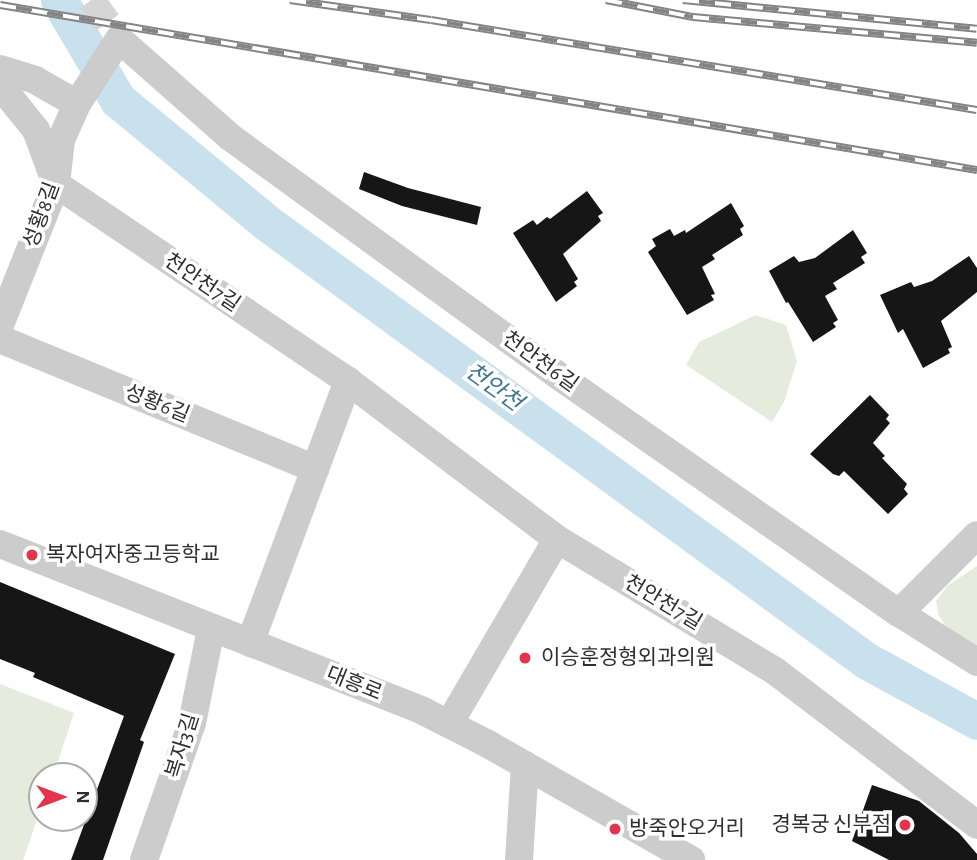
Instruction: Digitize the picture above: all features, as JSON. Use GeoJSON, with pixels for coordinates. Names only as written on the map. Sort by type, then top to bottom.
{"type":"FeatureCollection","features":[{"type":"Feature","properties":{"kind":"street","name":"성황8길"},"geometry":{"type":"LineString","coordinates":[[0,326],[56,184],[61,140],[79,101],[117,44]]}},
{"type":"Feature","properties":{"kind":"street","name":"천안천6길"},"geometry":{"type":"LineString","coordinates":[[117,44],[230,137],[556,374],[900,613],[977,662]]}},
{"type":"Feature","properties":{"kind":"street"},"geometry":{"type":"LineString","coordinates":[[0,69],[35,80],[79,101]]}},
{"type":"Feature","properties":{"kind":"street"},"geometry":{"type":"LineString","coordinates":[[0,85],[36,130],[56,184]]}},
{"type":"Feature","properties":{"kind":"street","name":"천안천7길"},"geometry":{"type":"LineString","coordinates":[[56,184],[348,381],[557,539],[775,671],[977,825]]}},
{"type":"Feature","properties":{"kind":"street","name":"성황6길"},"geometry":{"type":"LineString","coordinates":[[0,339],[315,469]]}},
{"type":"Feature","properties":{"kind":"street"},"geometry":{"type":"LineString","coordinates":[[250,643],[348,381]]}},
{"type":"Feature","properties":{"kind":"street"},"geometry":{"type":"LineString","coordinates":[[900,613],[977,535]]}},
{"type":"Feature","properties":{"kind":"street"},"geometry":{"type":"LineString","coordinates":[[449,724],[557,539]]}},
{"type":"Feature","properties":{"kind":"street","name":"대흥로"},"geometry":{"type":"LineString","coordinates":[[0,544],[449,724],[691,860]]}},
{"type":"Feature","properties":{"kind":"street","name":"복자3길"},"geometry":{"type":"LineString","coordinates":[[144,860],[192,723],[211,629]]}},
{"type":"Feature","properties":{"kind":"street"},"geometry":{"type":"LineString","coordinates":[[519,860],[525,765]]}},
{"type":"Feature","properties":{"kind":"green space"},"geometry":{"type":"Polygon","coordinates":[[[756,315],[786,325],[797,361],[784,402],[772,422],[686,365],[699,342],[756,315]]]}},
{"type":"Feature","properties":{"kind":"green space"},"geometry":{"type":"Polygon","coordinates":[[[977,566],[977,647],[947,628],[938,614],[936,601],[947,586],[977,566]]]}},
{"type":"Feature","properties":{"kind":"green space"},"geometry":{"type":"Polygon","coordinates":[[[0,684],[74,713],[58,762],[28,762],[28,832],[33,832],[23,860],[0,860],[0,684]]]}},
{"type":"Feature","properties":{"kind":"building"},"geometry":{"type":"Polygon","coordinates":[[[364,172],[408,188],[481,207],[477,225],[402,206],[359,189],[364,172]]]}},
{"type":"Feature","properties":{"kind":"building"},"geometry":{"type":"Polygon","coordinates":[[[587,191],[603,213],[598,216],[601,221],[563,254],[578,279],[574,282],[577,286],[556,302],[513,233],[533,220],[537,225],[547,217],[550,219],[587,191]]]}},
{"type":"Feature","properties":{"kind":"building"},"geometry":{"type":"Polygon","coordinates":[[[731,203],[744,226],[740,229],[743,235],[712,255],[715,259],[702,267],[715,294],[711,295],[714,300],[687,315],[648,252],[656,246],[652,239],[670,229],[674,236],[685,230],[686,233],[731,203]]]}},
{"type":"Feature","properties":{"kind":"building"},"geometry":{"type":"Polygon","coordinates":[[[853,230],[867,253],[861,257],[865,263],[833,283],[837,289],[825,296],[838,320],[833,323],[836,327],[813,342],[788,302],[786,303],[769,271],[794,256],[799,262],[815,258],[853,230]]]}},
{"type":"Feature","properties":{"kind":"building"},"geometry":{"type":"Polygon","coordinates":[[[969,256],[977,268],[977,292],[941,321],[952,347],[948,349],[950,353],[923,368],[903,329],[898,333],[880,295],[911,282],[914,287],[932,281],[969,256]]]}},
{"type":"Feature","properties":{"kind":"building"},"geometry":{"type":"Polygon","coordinates":[[[870,395],[889,415],[886,419],[890,423],[873,443],[885,456],[882,458],[907,484],[904,489],[908,494],[888,514],[844,471],[839,476],[833,474],[810,454],[870,395]]]}},
{"type":"Feature","properties":{"kind":"building"},"geometry":{"type":"Polygon","coordinates":[[[0,582],[175,654],[140,740],[144,742],[103,860],[71,860],[81,832],[98,832],[98,787],[124,716],[33,677],[35,673],[0,659],[0,582]]]}},
{"type":"Feature","properties":{"kind":"building","name":"경복궁 신부점"},"geometry":{"type":"Polygon","coordinates":[[[872,785],[919,801],[959,833],[977,854],[977,860],[889,860],[852,841],[872,785]]]}},
{"type":"Feature","properties":{"kind":"waterway","name":"천안천"},"geometry":{"type":"LineString","coordinates":[[59,0],[118,100],[267,223],[867,661],[977,721]]}},
{"type":"Feature","properties":{"kind":"tunnel"},"geometry":{"type":"LineString","coordinates":[[91,0],[119,39]]}},
{"type":"Feature","properties":{"kind":"railway"},"geometry":{"type":"LineString","coordinates":[[290,0],[431,20],[977,110]]}},
{"type":"Feature","properties":{"kind":"railway"},"geometry":{"type":"LineString","coordinates":[[606,0],[693,17],[977,43]]}},
{"type":"Feature","properties":{"kind":"railway"},"geometry":{"type":"LineString","coordinates":[[683,0],[977,29]]}},
{"type":"Feature","properties":{"kind":"railway"},"geometry":{"type":"LineString","coordinates":[[0,5],[977,170]]}},
{"type":"Feature","properties":{"kind":"place","name":"복자여자중고등학교"},"geometry":{"type":"Point","coordinates":[32,555]}},
{"type":"Feature","properties":{"kind":"place","name":"이승훈정형외과의원"},"geometry":{"type":"Point","coordinates":[525,658]}},
{"type":"Feature","properties":{"kind":"place","name":"경복궁 신부점"},"geometry":{"type":"Point","coordinates":[905,825]}},
{"type":"Feature","properties":{"kind":"place","name":"방죽안오거리"},"geometry":{"type":"Point","coordinates":[615,829]}}]}
